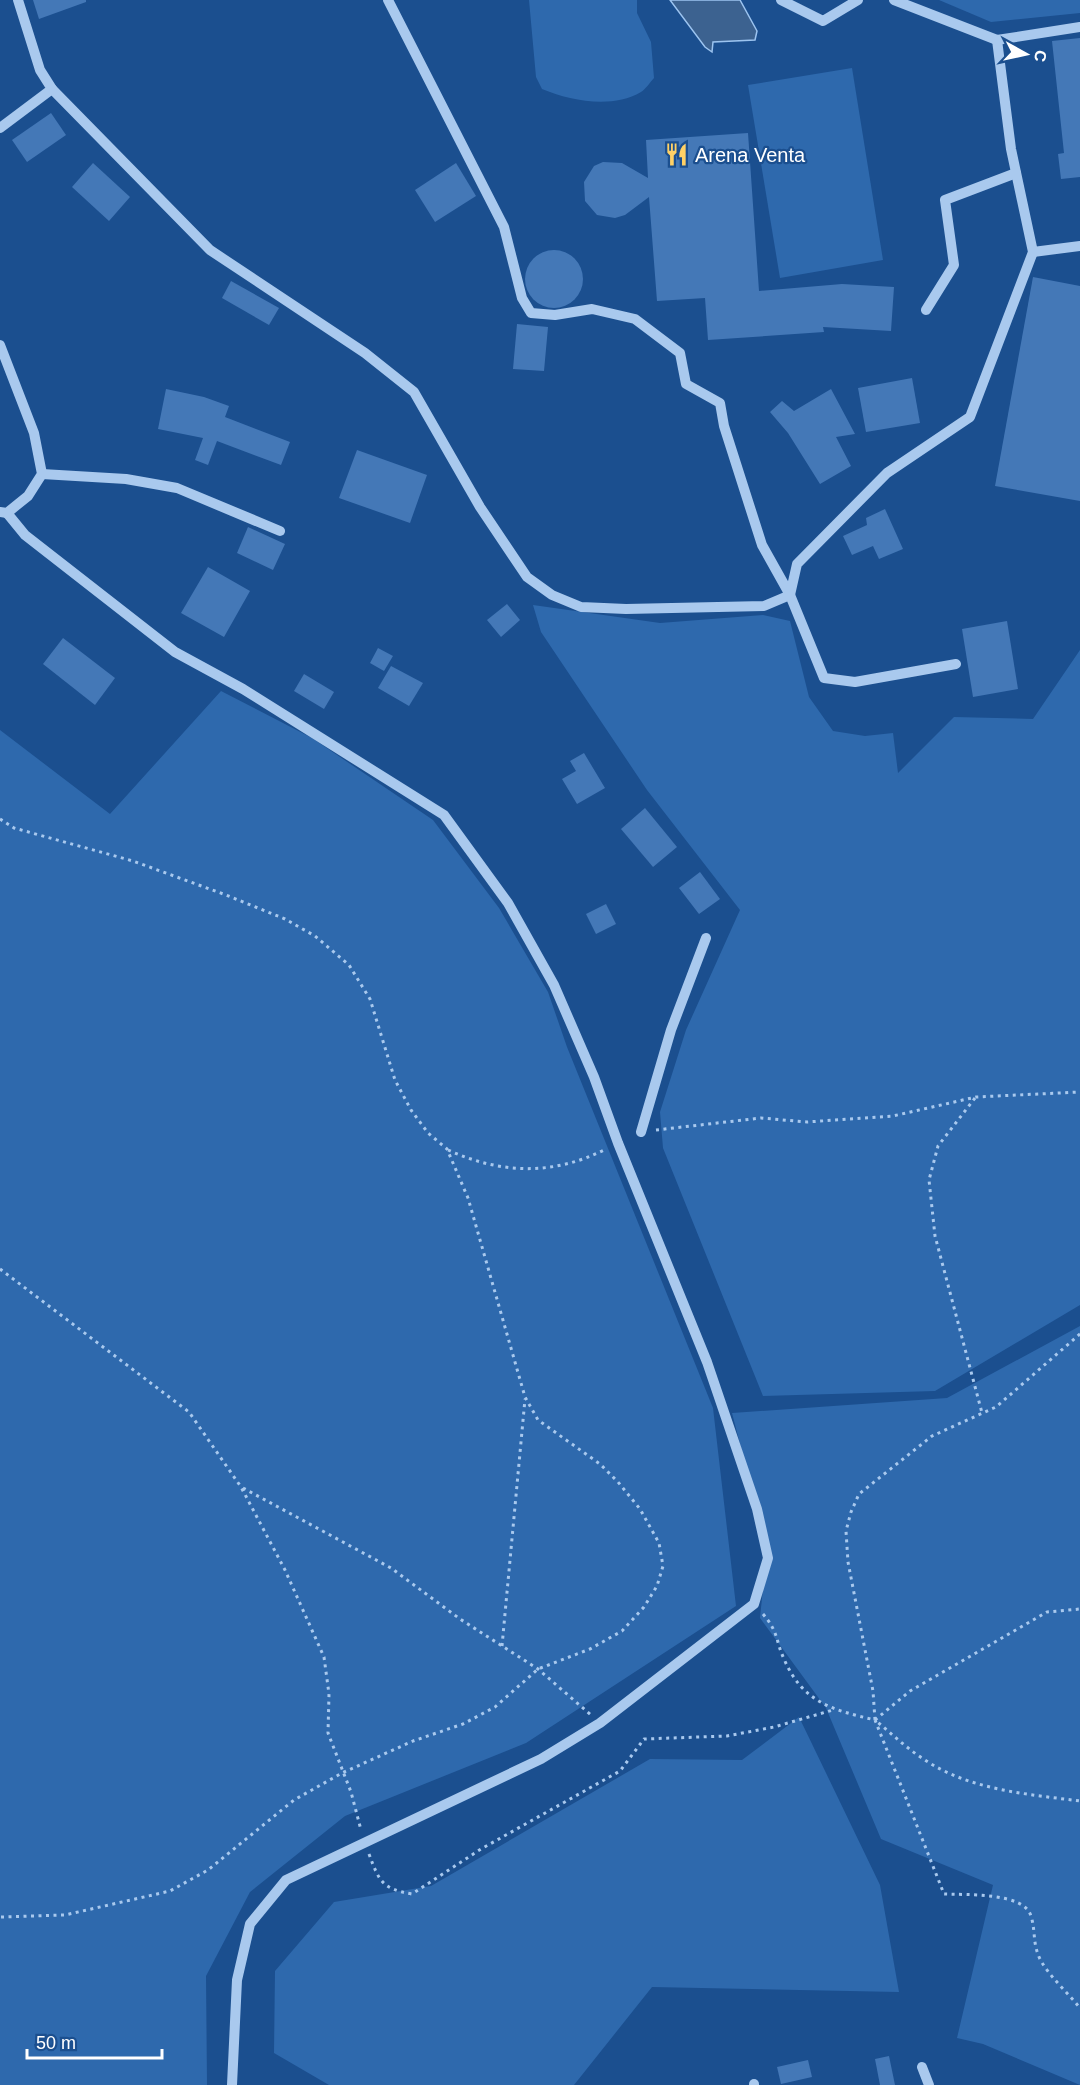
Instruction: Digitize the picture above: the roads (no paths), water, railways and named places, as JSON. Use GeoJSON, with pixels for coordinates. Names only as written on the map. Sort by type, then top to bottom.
{"type":"FeatureCollection","features":[{"type":"Feature","properties":{"kind":"street"},"geometry":{"type":"LineString","coordinates":[[18,0],[40,70],[52,89],[210,250],[365,353],[414,392],[480,507],[527,577],[552,595],[581,607],[626,609],[764,606],[790,595]]}},
{"type":"Feature","properties":{"kind":"street"},"geometry":{"type":"LineString","coordinates":[[388,0],[504,227],[522,298],[531,313],[555,315],[592,309],[634,319],[680,353],[686,384],[720,403],[724,426],[762,545],[790,595],[824,678],[855,682],[956,664]]}},
{"type":"Feature","properties":{"kind":"street"},"geometry":{"type":"LineString","coordinates":[[781,0],[823,21],[858,0]]}},
{"type":"Feature","properties":{"kind":"street"},"geometry":{"type":"LineString","coordinates":[[894,0],[997,40],[1080,27]]}},
{"type":"Feature","properties":{"kind":"street"},"geometry":{"type":"LineString","coordinates":[[790,595],[797,564],[887,473],[970,417],[1033,252],[1016,173],[997,40]]}},
{"type":"Feature","properties":{"kind":"street"},"geometry":{"type":"LineString","coordinates":[[0,128],[52,89]]}},
{"type":"Feature","properties":{"kind":"street"},"geometry":{"type":"LineString","coordinates":[[926,310],[954,265],[945,200],[1016,173]]}},
{"type":"Feature","properties":{"kind":"street"},"geometry":{"type":"LineString","coordinates":[[1033,252],[1080,246]]}},
{"type":"Feature","properties":{"kind":"street"},"geometry":{"type":"LineString","coordinates":[[0,345],[34,433],[42,474],[28,496],[4,512],[25,535],[176,652],[243,689],[444,815],[508,903],[554,985],[594,1077],[618,1143],[707,1362],[757,1509],[768,1558],[754,1604],[600,1722],[541,1759],[286,1880],[250,1924],[237,1980],[232,2085]]}},
{"type":"Feature","properties":{"kind":"street"},"geometry":{"type":"LineString","coordinates":[[42,474],[126,479],[177,488],[280,531]]}},
{"type":"Feature","properties":{"kind":"street"},"geometry":{"type":"LineString","coordinates":[[641,1132],[671,1030],[706,938]]}},
{"type":"Feature","properties":{"kind":"street"},"geometry":{"type":"LineString","coordinates":[[922,2067],[929,2085]]}},
{"type":"Feature","properties":{"kind":"place","name":"Arena Venta"},"geometry":{"type":"Point","coordinates":[677,155]}}]}
